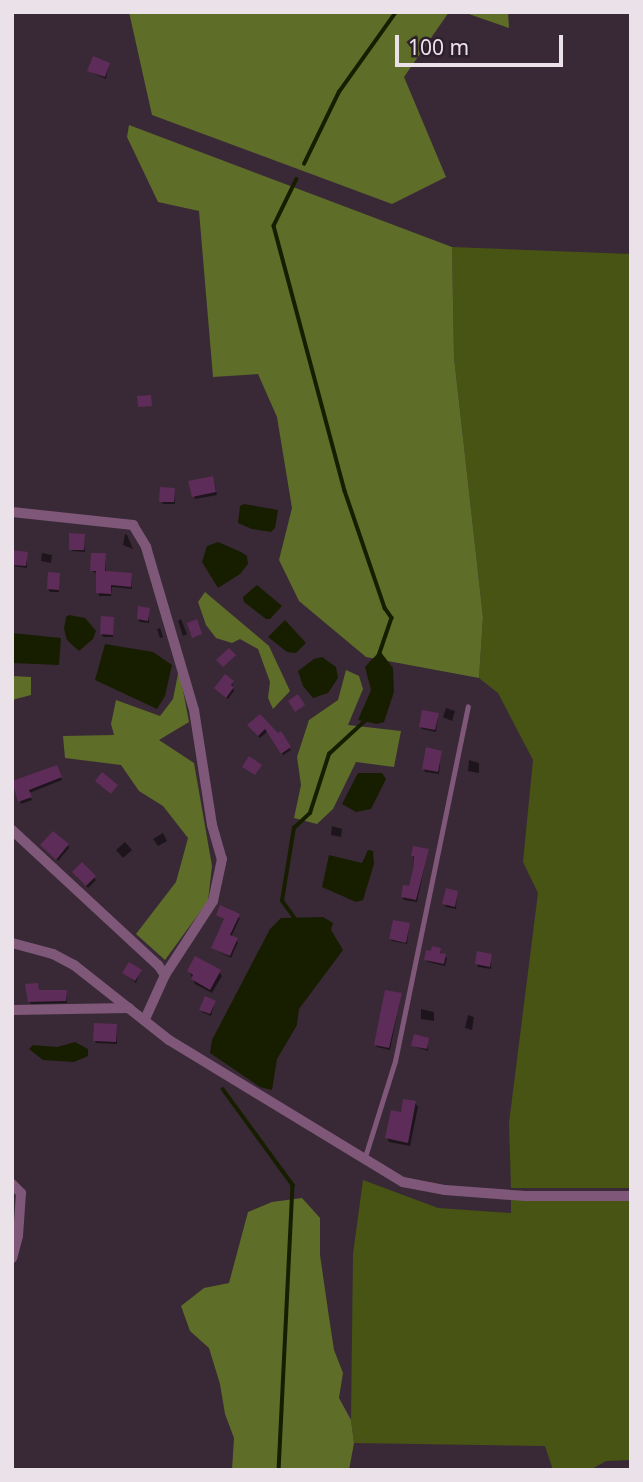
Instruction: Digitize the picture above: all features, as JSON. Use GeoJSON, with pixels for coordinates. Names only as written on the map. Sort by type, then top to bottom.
{"type":"FeatureCollection","features":[{"type":"Feature","properties":{"kind":"street"},"geometry":{"type":"LineString","coordinates":[[12,512],[133,525],[146,547],[194,710],[212,825],[222,859],[213,901],[164,975],[145,1019]]}},
{"type":"Feature","properties":{"kind":"street"},"geometry":{"type":"LineString","coordinates":[[12,830],[158,965],[164,975]]}},
{"type":"Feature","properties":{"kind":"street"},"geometry":{"type":"LineString","coordinates":[[12,943],[53,954],[74,965],[169,1040],[403,1182],[445,1190],[525,1196],[631,1196]]}},
{"type":"Feature","properties":{"kind":"street"},"geometry":{"type":"LineString","coordinates":[[12,1010],[129,1008]]}},
{"type":"Feature","properties":{"kind":"street"},"geometry":{"type":"LineString","coordinates":[[12,1184],[21,1193],[18,1236],[12,1258]]}},
{"type":"Feature","properties":{"kind":"lane"},"geometry":{"type":"LineString","coordinates":[[364,1160],[395,1061],[468,706]]}},
{"type":"Feature","properties":{"kind":"green space"},"geometry":{"type":"Polygon","coordinates":[[[129,12],[449,12],[404,77],[446,177],[392,204],[152,115],[129,12]]]}},
{"type":"Feature","properties":{"kind":"green space"},"geometry":{"type":"Polygon","coordinates":[[[463,12],[508,12],[509,28],[463,12]]]}},
{"type":"Feature","properties":{"kind":"green space"},"geometry":{"type":"Polygon","coordinates":[[[129,125],[452,247],[454,357],[483,617],[479,678],[366,657],[299,601],[279,560],[292,508],[277,417],[258,374],[213,377],[199,211],[158,202],[127,137],[129,125]]]}},
{"type":"Feature","properties":{"kind":"green space"},"geometry":{"type":"Polygon","coordinates":[[[452,247],[631,254],[631,1188],[511,1188],[509,1123],[538,893],[523,862],[533,760],[498,693],[479,678],[483,617],[454,357],[452,247]]]}},
{"type":"Feature","properties":{"kind":"green space"},"geometry":{"type":"Polygon","coordinates":[[[205,592],[269,646],[290,691],[273,709],[268,698],[270,682],[258,649],[240,639],[232,643],[216,638],[206,625],[198,602],[205,592]]]}},
{"type":"Feature","properties":{"kind":"green space"},"geometry":{"type":"Polygon","coordinates":[[[179,669],[189,722],[159,740],[194,763],[212,866],[208,901],[165,960],[136,934],[176,882],[188,838],[163,806],[139,791],[121,765],[65,758],[63,736],[114,735],[111,724],[116,700],[160,716],[173,699],[179,669]]]}},
{"type":"Feature","properties":{"kind":"green space"},"geometry":{"type":"Polygon","coordinates":[[[346,670],[359,676],[363,689],[348,725],[401,731],[394,767],[356,762],[333,809],[317,824],[294,818],[301,785],[297,757],[309,720],[338,700],[346,670]]]}},
{"type":"Feature","properties":{"kind":"green space"},"geometry":{"type":"Polygon","coordinates":[[[12,676],[31,677],[31,695],[12,700],[12,676]]]}},
{"type":"Feature","properties":{"kind":"green space"},"geometry":{"type":"Polygon","coordinates":[[[363,1180],[438,1208],[511,1213],[511,1195],[631,1198],[631,1460],[606,1461],[590,1470],[553,1470],[545,1446],[354,1443],[351,1420],[353,1254],[363,1180]]]}},
{"type":"Feature","properties":{"kind":"green space"},"geometry":{"type":"Polygon","coordinates":[[[302,1198],[320,1218],[320,1255],[329,1317],[334,1350],[343,1373],[339,1398],[351,1420],[354,1443],[349,1470],[232,1470],[234,1438],[225,1414],[220,1384],[209,1348],[190,1331],[181,1306],[204,1288],[229,1283],[248,1212],[272,1202],[302,1198]]]}},
{"type":"Feature","properties":{"kind":"shaded area"},"geometry":{"type":"Polygon","coordinates":[[[244,504],[278,510],[275,528],[271,532],[252,529],[238,523],[240,506],[244,504]]]}},
{"type":"Feature","properties":{"kind":"shaded area"},"geometry":{"type":"Polygon","coordinates":[[[218,542],[247,556],[248,564],[240,574],[218,588],[202,562],[207,546],[218,542]]]}},
{"type":"Feature","properties":{"kind":"shaded area"},"geometry":{"type":"Polygon","coordinates":[[[257,585],[282,606],[270,619],[266,619],[244,602],[243,597],[257,585]]]}},
{"type":"Feature","properties":{"kind":"shaded area"},"geometry":{"type":"Polygon","coordinates":[[[69,615],[85,618],[96,631],[93,639],[79,651],[67,640],[64,629],[66,617],[69,615]]]}},
{"type":"Feature","properties":{"kind":"shaded area"},"geometry":{"type":"Polygon","coordinates":[[[285,620],[306,643],[296,653],[287,652],[268,637],[285,620]]]}},
{"type":"Feature","properties":{"kind":"shaded area"},"geometry":{"type":"Polygon","coordinates":[[[12,633],[61,638],[59,665],[12,663],[12,633]]]}},
{"type":"Feature","properties":{"kind":"shaded area"},"geometry":{"type":"Polygon","coordinates":[[[105,644],[153,652],[172,665],[165,696],[157,709],[95,680],[105,644]]]}},
{"type":"Feature","properties":{"kind":"shaded area"},"geometry":{"type":"Polygon","coordinates":[[[380,651],[393,668],[394,692],[384,722],[377,724],[358,720],[371,690],[365,667],[380,651]]]}},
{"type":"Feature","properties":{"kind":"shaded area"},"geometry":{"type":"Polygon","coordinates":[[[322,657],[336,667],[338,678],[328,693],[313,698],[303,686],[298,671],[314,659],[322,657]]]}},
{"type":"Feature","properties":{"kind":"shaded area"},"geometry":{"type":"Polygon","coordinates":[[[358,773],[382,773],[386,779],[371,809],[356,812],[342,804],[358,773]]]}},
{"type":"Feature","properties":{"kind":"shaded area"},"geometry":{"type":"Polygon","coordinates":[[[368,850],[373,851],[374,864],[363,900],[356,902],[322,887],[329,855],[362,863],[368,850]]]}},
{"type":"Feature","properties":{"kind":"shaded area"},"geometry":{"type":"Polygon","coordinates":[[[323,917],[333,923],[331,930],[343,950],[299,1009],[297,1025],[277,1059],[272,1090],[260,1087],[210,1053],[212,1040],[270,929],[281,918],[323,917]]]}},
{"type":"Feature","properties":{"kind":"shaded area"},"geometry":{"type":"Polygon","coordinates":[[[75,1042],[88,1049],[88,1056],[74,1062],[43,1060],[29,1049],[33,1045],[57,1047],[75,1042]]]}},
{"type":"Feature","properties":{"kind":"building"},"geometry":{"type":"Polygon","coordinates":[[[93,56],[110,63],[105,77],[87,71],[93,56]]]}},
{"type":"Feature","properties":{"kind":"building"},"geometry":{"type":"Polygon","coordinates":[[[151,395],[152,406],[138,407],[137,396],[151,395]]]}},
{"type":"Feature","properties":{"kind":"building"},"geometry":{"type":"Polygon","coordinates":[[[213,476],[216,492],[192,497],[188,481],[213,476]]]}},
{"type":"Feature","properties":{"kind":"building"},"geometry":{"type":"Polygon","coordinates":[[[160,487],[175,488],[174,502],[159,502],[160,487]]]}},
{"type":"Feature","properties":{"kind":"building"},"geometry":{"type":"Polygon","coordinates":[[[69,533],[85,534],[84,550],[69,550],[69,533]]]}},
{"type":"Feature","properties":{"kind":"building"},"geometry":{"type":"Polygon","coordinates":[[[12,550],[28,552],[26,566],[12,565],[12,550]]]}},
{"type":"Feature","properties":{"kind":"building"},"geometry":{"type":"Polygon","coordinates":[[[91,553],[106,553],[105,571],[132,573],[131,587],[111,585],[111,594],[96,593],[96,571],[90,571],[91,553]]]}},
{"type":"Feature","properties":{"kind":"building"},"geometry":{"type":"Polygon","coordinates":[[[48,572],[60,573],[59,590],[47,589],[48,572]]]}},
{"type":"Feature","properties":{"kind":"building"},"geometry":{"type":"Polygon","coordinates":[[[138,606],[150,608],[148,621],[137,619],[138,606]]]}},
{"type":"Feature","properties":{"kind":"building"},"geometry":{"type":"Polygon","coordinates":[[[101,616],[114,617],[113,635],[100,634],[101,616]]]}},
{"type":"Feature","properties":{"kind":"building"},"geometry":{"type":"Polygon","coordinates":[[[197,619],[202,634],[192,638],[187,623],[197,619]]]}},
{"type":"Feature","properties":{"kind":"building"},"geometry":{"type":"Polygon","coordinates":[[[229,648],[236,655],[223,667],[216,660],[229,648]]]}},
{"type":"Feature","properties":{"kind":"building"},"geometry":{"type":"Polygon","coordinates":[[[225,674],[234,681],[231,685],[234,687],[226,698],[214,688],[225,674]]]}},
{"type":"Feature","properties":{"kind":"building"},"geometry":{"type":"Polygon","coordinates":[[[298,694],[305,705],[295,712],[288,701],[298,694]]]}},
{"type":"Feature","properties":{"kind":"building"},"geometry":{"type":"Polygon","coordinates":[[[422,710],[439,713],[435,730],[419,727],[422,710]]]}},
{"type":"Feature","properties":{"kind":"building"},"geometry":{"type":"Polygon","coordinates":[[[260,714],[278,733],[281,731],[291,747],[281,754],[265,729],[258,736],[247,725],[260,714]]]}},
{"type":"Feature","properties":{"kind":"building"},"geometry":{"type":"Polygon","coordinates":[[[426,747],[442,751],[438,772],[422,769],[426,747]]]}},
{"type":"Feature","properties":{"kind":"building"},"geometry":{"type":"Polygon","coordinates":[[[249,756],[262,765],[255,775],[242,767],[249,756]]]}},
{"type":"Feature","properties":{"kind":"building"},"geometry":{"type":"Polygon","coordinates":[[[57,765],[62,777],[29,790],[32,797],[18,802],[12,781],[57,765]]]}},
{"type":"Feature","properties":{"kind":"building"},"geometry":{"type":"Polygon","coordinates":[[[102,772],[118,785],[111,794],[95,781],[102,772]]]}},
{"type":"Feature","properties":{"kind":"building"},"geometry":{"type":"Polygon","coordinates":[[[53,831],[69,844],[56,860],[40,845],[53,831]]]}},
{"type":"Feature","properties":{"kind":"building"},"geometry":{"type":"Polygon","coordinates":[[[413,846],[429,849],[416,900],[401,897],[403,885],[409,886],[414,865],[414,856],[411,856],[413,846]]]}},
{"type":"Feature","properties":{"kind":"building"},"geometry":{"type":"Polygon","coordinates":[[[82,862],[96,876],[86,886],[72,872],[82,862]]]}},
{"type":"Feature","properties":{"kind":"building"},"geometry":{"type":"Polygon","coordinates":[[[446,888],[458,891],[455,907],[442,904],[446,888]]]}},
{"type":"Feature","properties":{"kind":"building"},"geometry":{"type":"Polygon","coordinates":[[[220,905],[240,914],[230,935],[238,938],[230,956],[211,948],[224,919],[216,915],[220,905]]]}},
{"type":"Feature","properties":{"kind":"building"},"geometry":{"type":"Polygon","coordinates":[[[393,920],[410,923],[406,943],[389,939],[393,920]]]}},
{"type":"Feature","properties":{"kind":"building"},"geometry":{"type":"Polygon","coordinates":[[[432,946],[441,948],[440,953],[446,954],[444,964],[424,960],[426,950],[431,951],[432,946]]]}},
{"type":"Feature","properties":{"kind":"building"},"geometry":{"type":"Polygon","coordinates":[[[477,951],[492,954],[490,967],[475,964],[477,951]]]}},
{"type":"Feature","properties":{"kind":"building"},"geometry":{"type":"Polygon","coordinates":[[[195,956],[221,970],[210,990],[191,979],[193,975],[187,971],[195,956]]]}},
{"type":"Feature","properties":{"kind":"building"},"geometry":{"type":"Polygon","coordinates":[[[129,962],[142,970],[135,981],[122,973],[129,962]]]}},
{"type":"Feature","properties":{"kind":"building"},"geometry":{"type":"Polygon","coordinates":[[[38,983],[39,990],[67,990],[66,1001],[28,1002],[25,984],[38,983]]]}},
{"type":"Feature","properties":{"kind":"building"},"geometry":{"type":"Polygon","coordinates":[[[385,990],[402,993],[389,1048],[374,1045],[385,990]]]}},
{"type":"Feature","properties":{"kind":"building"},"geometry":{"type":"Polygon","coordinates":[[[205,996],[216,1001],[210,1014],[199,1010],[205,996]]]}},
{"type":"Feature","properties":{"kind":"building"},"geometry":{"type":"Polygon","coordinates":[[[94,1023],[117,1024],[116,1042],[93,1041],[94,1023]]]}},
{"type":"Feature","properties":{"kind":"building"},"geometry":{"type":"Polygon","coordinates":[[[414,1034],[429,1038],[427,1049],[411,1046],[414,1034]]]}},
{"type":"Feature","properties":{"kind":"building"},"geometry":{"type":"Polygon","coordinates":[[[403,1099],[416,1101],[408,1143],[385,1138],[391,1110],[401,1112],[403,1099]]]}},
{"type":"Feature","properties":{"kind":"waterway"},"geometry":{"type":"LineString","coordinates":[[304,164],[339,92],[396,12]]}},
{"type":"Feature","properties":{"kind":"waterway"},"geometry":{"type":"LineString","coordinates":[[297,179],[274,226],[345,491],[385,608],[392,618],[379,656]]}},
{"type":"Feature","properties":{"kind":"waterway"},"geometry":{"type":"LineString","coordinates":[[295,919],[282,901],[294,828],[310,813],[329,754],[367,719]]}},
{"type":"Feature","properties":{"kind":"waterway"},"geometry":{"type":"LineString","coordinates":[[223,1089],[293,1185],[279,1470]]}}]}
